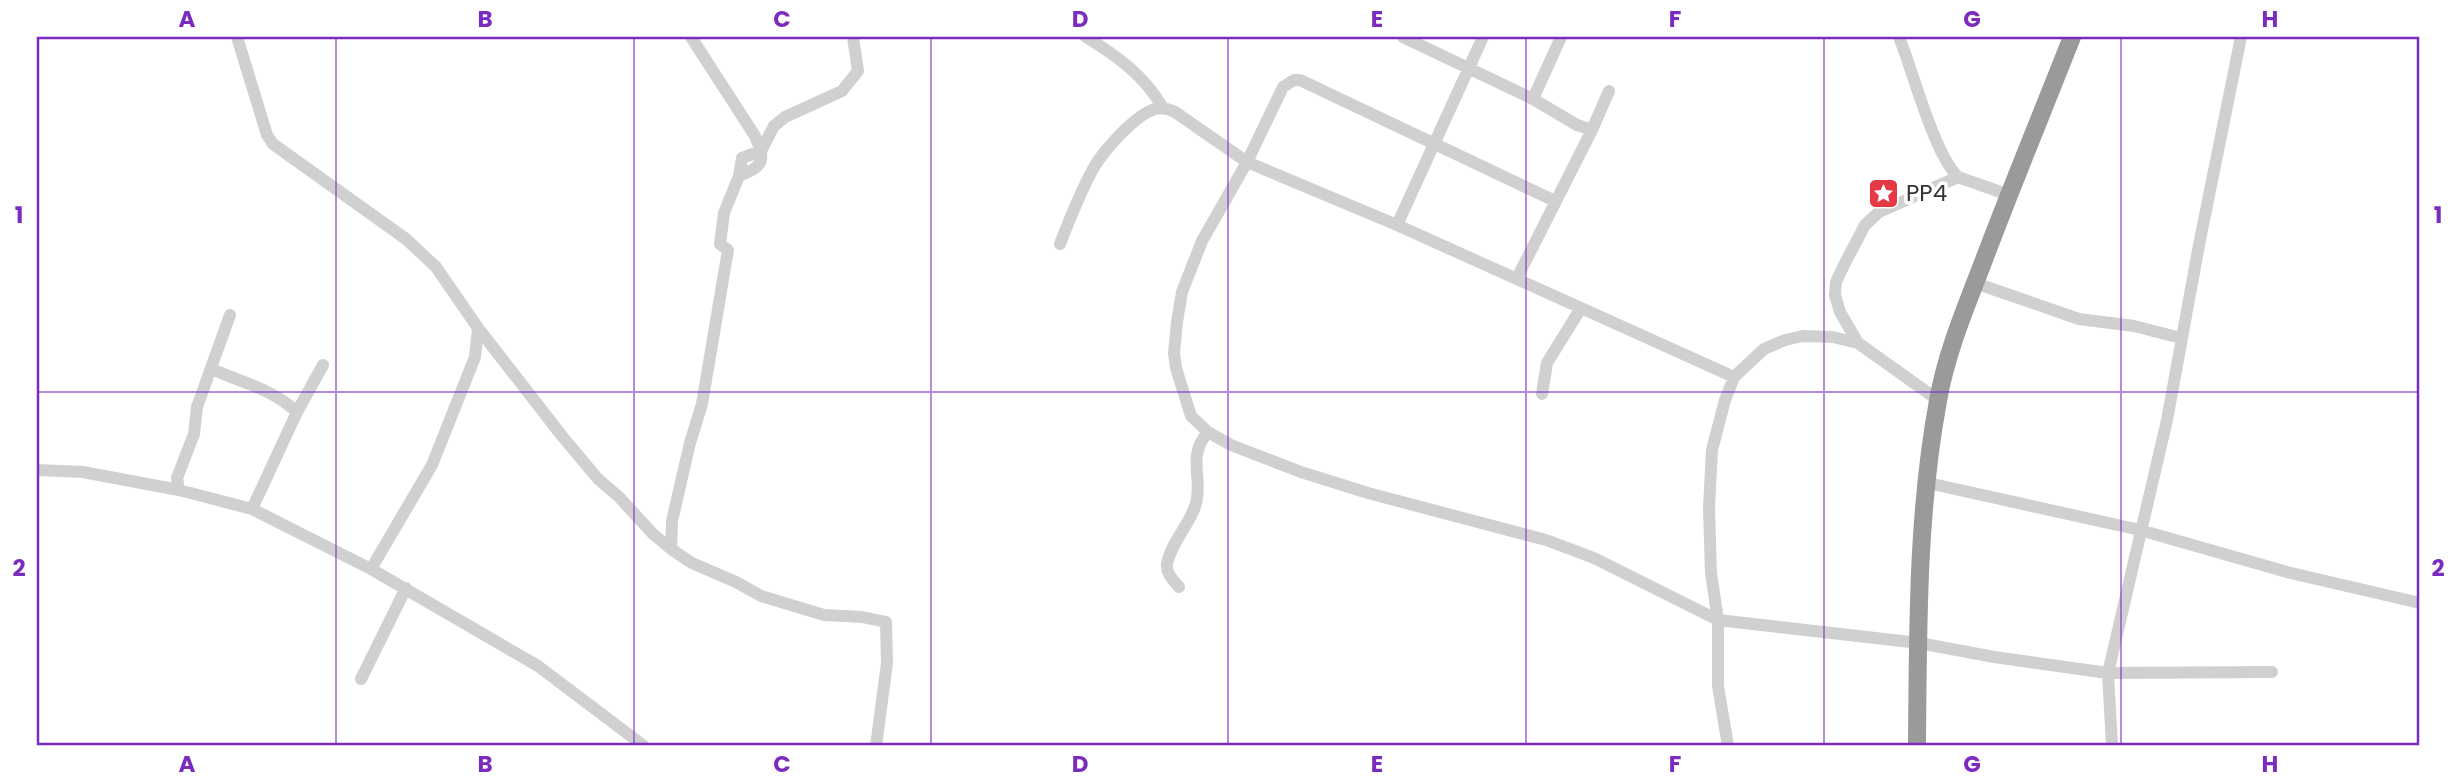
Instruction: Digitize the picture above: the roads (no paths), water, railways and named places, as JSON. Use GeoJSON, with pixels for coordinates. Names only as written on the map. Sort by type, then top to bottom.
{"type":"FeatureCollection","features":[{"type":"Feature","properties":{"kind":"highway"},"geometry":{"type":"LineString","coordinates":[[1917,746],[1921,555],[1938,400],[1975,283],[2072,37]]}},
{"type":"Feature","properties":{"kind":"street"},"geometry":{"type":"LineString","coordinates":[[237,37],[267,135],[273,145],[407,239],[436,267],[523,388],[598,479],[619,497],[653,534],[692,564],[736,582],[761,596],[824,614],[886,622],[887,663],[876,746]]}},
{"type":"Feature","properties":{"kind":"street"},"geometry":{"type":"LineString","coordinates":[[691,37],[755,136],[761,151]]}},
{"type":"Feature","properties":{"kind":"street"},"geometry":{"type":"LineString","coordinates":[[671,549],[672,521],[702,404],[728,250],[720,244],[724,214],[739,176],[755,170],[759,165],[761,151],[775,126],[785,117],[842,91],[851,81],[858,71],[853,37]]}},
{"type":"Feature","properties":{"kind":"street"},"geometry":{"type":"LineString","coordinates":[[1086,37],[1136,72],[1163,108]]}},
{"type":"Feature","properties":{"kind":"street"},"geometry":{"type":"LineString","coordinates":[[1403,37],[1533,99],[1590,134]]}},
{"type":"Feature","properties":{"kind":"street"},"geometry":{"type":"LineString","coordinates":[[1397,225],[1483,37]]}},
{"type":"Feature","properties":{"kind":"street"},"geometry":{"type":"LineString","coordinates":[[1533,99],[1561,37]]}},
{"type":"Feature","properties":{"kind":"street"},"geometry":{"type":"LineString","coordinates":[[1899,37],[1941,152],[1958,177],[2009,195]]}},
{"type":"Feature","properties":{"kind":"street"},"geometry":{"type":"LineString","coordinates":[[2112,746],[2108,673],[2167,420],[2241,37]]}},
{"type":"Feature","properties":{"kind":"street"},"geometry":{"type":"LineString","coordinates":[[1555,201],[1300,80],[1294,80],[1283,87],[1247,162],[1202,241],[1182,292],[1174,353],[1181,388],[1191,416],[1209,432],[1231,445],[1301,472],[1368,493],[1546,540],[1594,558],[1718,620],[1919,643],[2108,673],[2273,672]]}},
{"type":"Feature","properties":{"kind":"street"},"geometry":{"type":"LineString","coordinates":[[1517,278],[1609,91]]}},
{"type":"Feature","properties":{"kind":"street"},"geometry":{"type":"LineString","coordinates":[[1060,244],[1079,196],[1095,166],[1126,129],[1152,109],[1163,108],[1175,113],[1247,162],[1397,225],[1734,377]]}},
{"type":"Feature","properties":{"kind":"street"},"geometry":{"type":"LineString","coordinates":[[1857,343],[1840,312],[1835,295],[1836,282],[1865,225],[1879,212],[1958,177]]}},
{"type":"Feature","properties":{"kind":"street"},"geometry":{"type":"LineString","coordinates":[[1975,283],[2079,319],[2134,326],[2181,338]]}},
{"type":"Feature","properties":{"kind":"street"},"geometry":{"type":"LineString","coordinates":[[1542,394],[1547,363],[1581,308]]}},
{"type":"Feature","properties":{"kind":"street"},"geometry":{"type":"LineString","coordinates":[[179,490],[177,478],[182,459],[194,434],[197,407],[230,315]]}},
{"type":"Feature","properties":{"kind":"street"},"geometry":{"type":"LineString","coordinates":[[371,569],[426,479],[436,457],[475,357],[478,328]]}},
{"type":"Feature","properties":{"kind":"street"},"geometry":{"type":"LineString","coordinates":[[1728,746],[1718,686],[1718,620],[1713,600],[1709,553],[1711,461],[1725,400],[1734,377],[1764,349],[1785,340],[1818,335],[1857,343],[1938,400]]}},
{"type":"Feature","properties":{"kind":"street"},"geometry":{"type":"LineString","coordinates":[[252,509],[297,412],[323,365]]}},
{"type":"Feature","properties":{"kind":"street"},"geometry":{"type":"LineString","coordinates":[[212,369],[239,382],[262,388],[297,412]]}},
{"type":"Feature","properties":{"kind":"street"},"geometry":{"type":"LineString","coordinates":[[1179,587],[1169,575],[1168,561],[1197,498],[1199,442],[1209,432]]}},
{"type":"Feature","properties":{"kind":"street"},"geometry":{"type":"LineString","coordinates":[[37,470],[83,472],[179,490],[252,509],[406,588],[538,666],[644,746]]}},
{"type":"Feature","properties":{"kind":"street"},"geometry":{"type":"LineString","coordinates":[[1928,484],[2140,530],[2287,572],[2420,603]]}},
{"type":"Feature","properties":{"kind":"street"},"geometry":{"type":"LineString","coordinates":[[361,679],[406,588]]}},
{"type":"Feature","properties":{"kind":"place","name":"PP4"},"geometry":{"type":"Point","coordinates":[1883,193]}}]}
